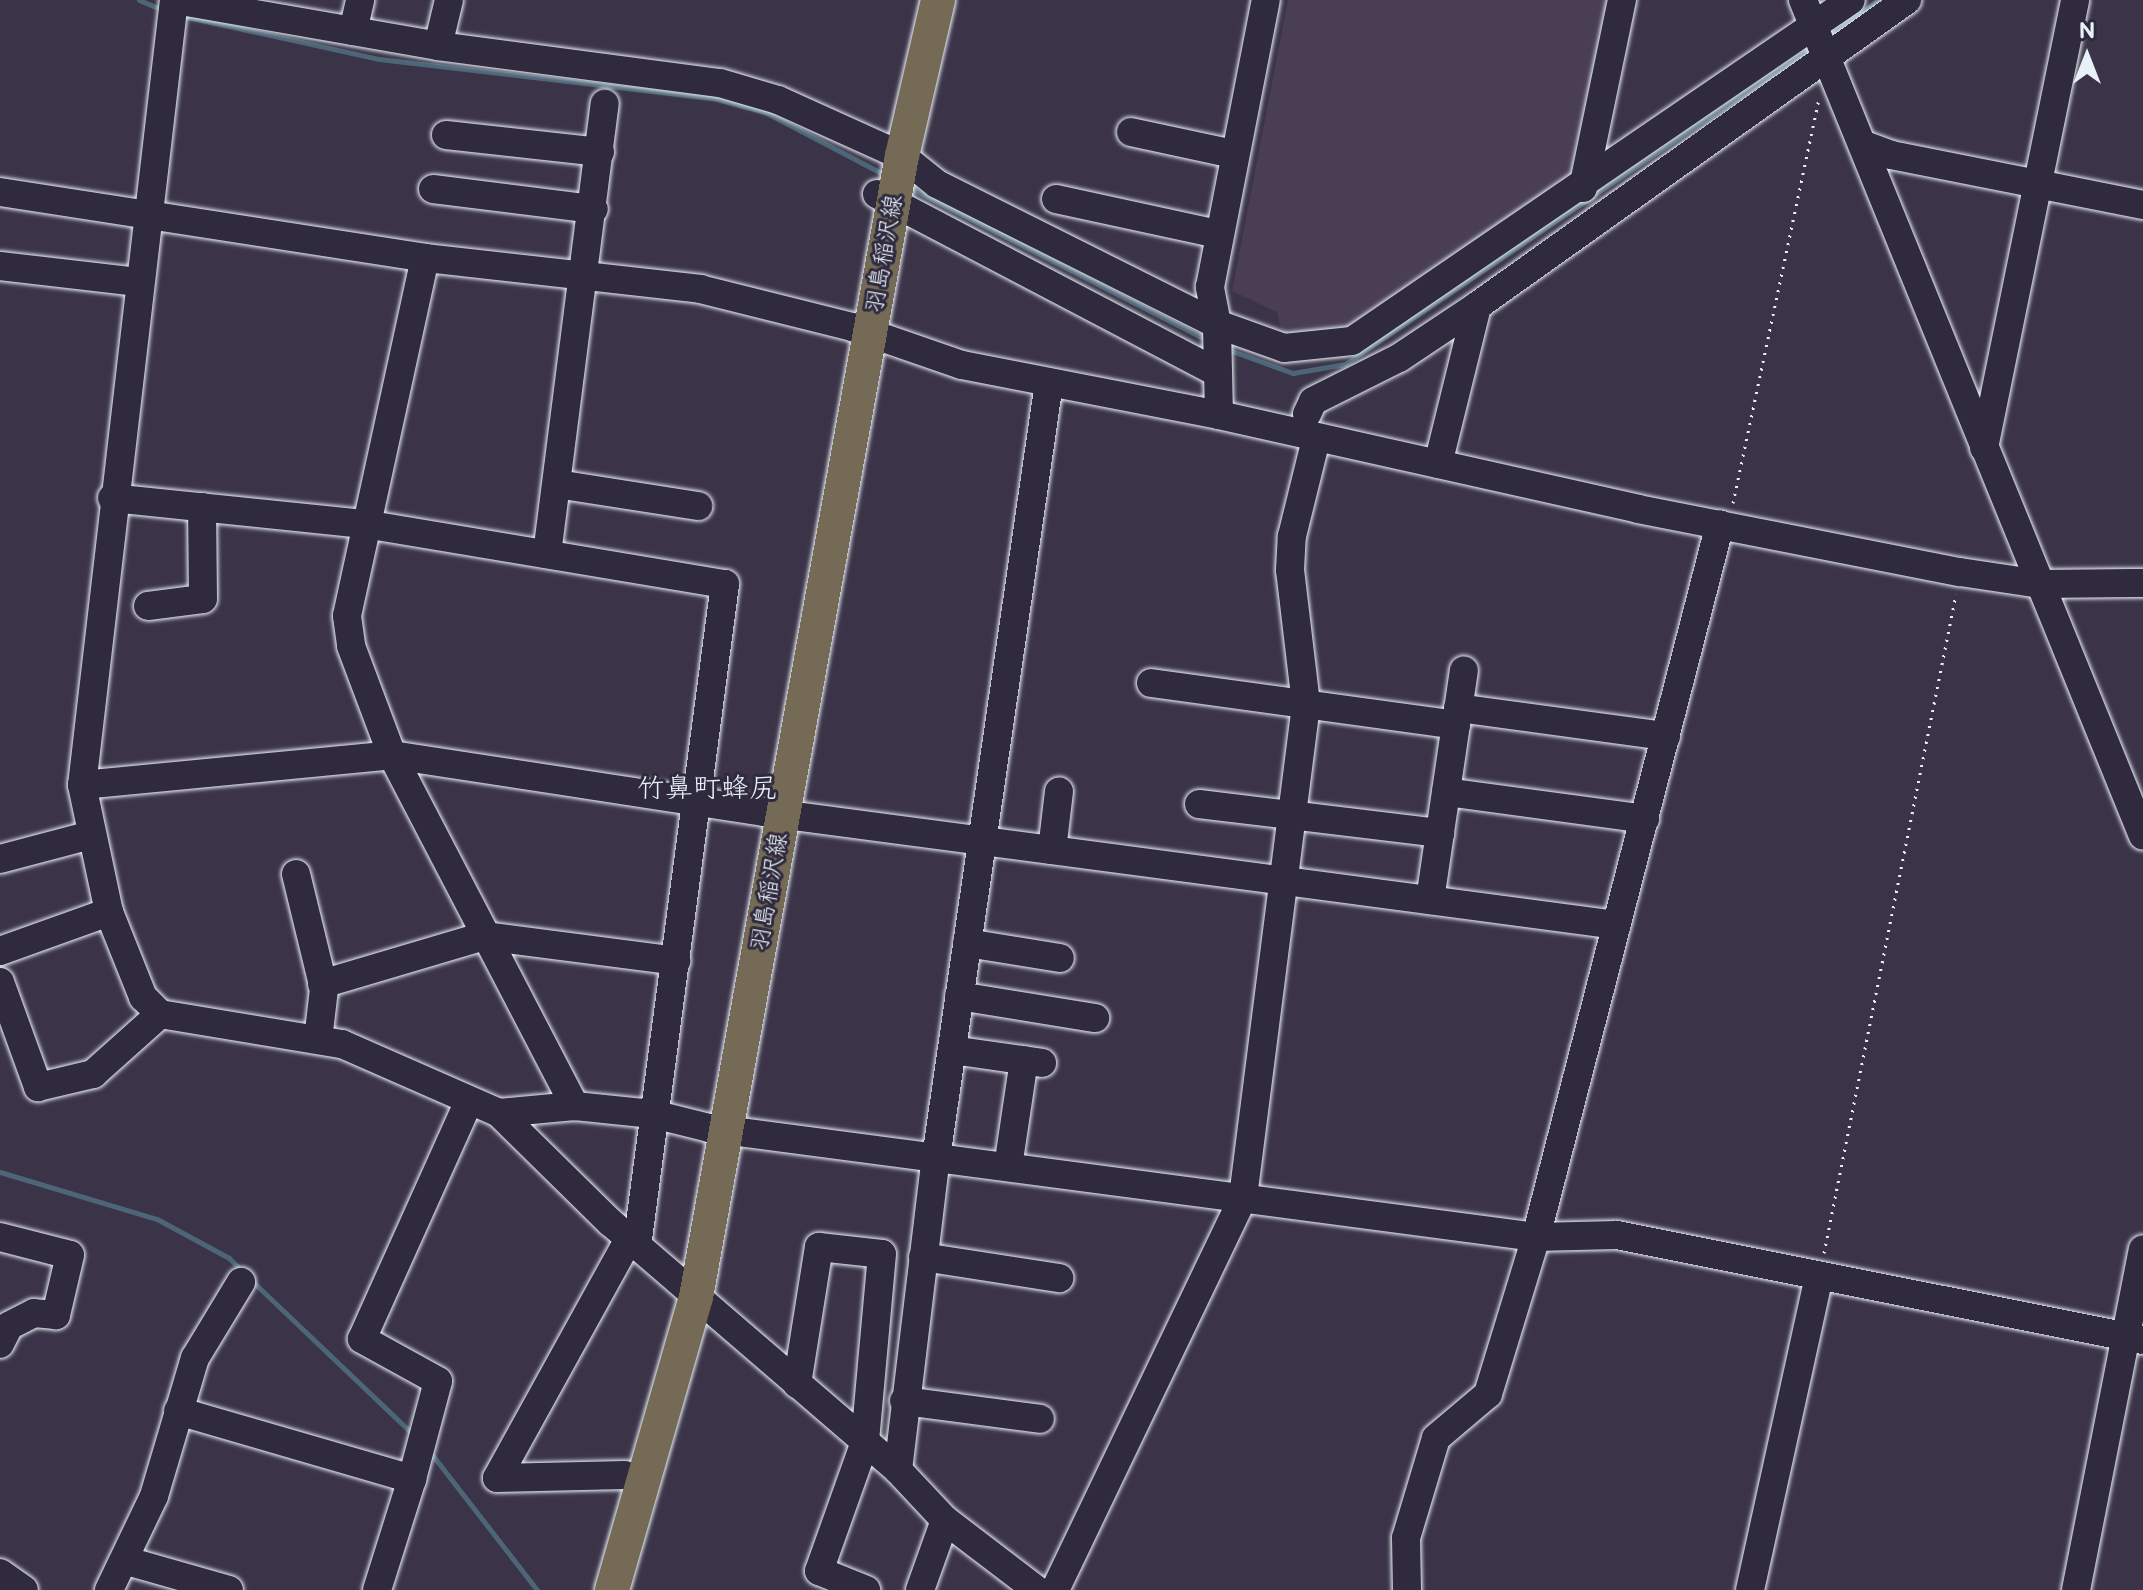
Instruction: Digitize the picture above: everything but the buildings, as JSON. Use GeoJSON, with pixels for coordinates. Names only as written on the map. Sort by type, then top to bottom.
{"type":"FeatureCollection","features":[{"type":"Feature","properties":{"kind":"main road","name":"羽島稲沢線"},"geometry":{"type":"LineString","coordinates":[[612,1590],[686,1289],[718,1130],[919,0]]}},
{"type":"Feature","properties":{"kind":"main road","name":"羽島稲沢線"},"geometry":{"type":"LineString","coordinates":[[889,176],[938,0]]}},
{"type":"Feature","properties":{"kind":"main road","name":"羽島稲沢線"},"geometry":{"type":"LineString","coordinates":[[592,1590],[625,1475],[686,1289]]}},
{"type":"Feature","properties":{"kind":"street"},"geometry":{"type":"LineString","coordinates":[[353,31],[360,0]]}},
{"type":"Feature","properties":{"kind":"street"},"geometry":{"type":"LineString","coordinates":[[438,46],[449,0]]}},
{"type":"Feature","properties":{"kind":"street"},"geometry":{"type":"LineString","coordinates":[[1219,415],[1218,347],[1210,287],[1266,0]]}},
{"type":"Feature","properties":{"kind":"street"},"geometry":{"type":"LineString","coordinates":[[1583,188],[1622,0]]}},
{"type":"Feature","properties":{"kind":"street"},"geometry":{"type":"LineString","coordinates":[[1055,1590],[1243,1197],[1306,704],[1290,570],[1292,536],[1313,401],[1399,358],[1477,306],[1818,32],[1851,0]]}},
{"type":"Feature","properties":{"kind":"street"},"geometry":{"type":"LineString","coordinates":[[1907,0],[1818,32],[1352,341],[1284,348],[1218,347],[889,176],[778,100],[720,83],[174,7],[112,498],[82,785],[109,912],[143,997],[160,1014],[318,1040],[423,1076],[468,1103],[499,1113],[575,1106],[653,1114],[718,1130],[1536,1237],[1617,1235],[2134,1339]]}},
{"type":"Feature","properties":{"kind":"street"},"geometry":{"type":"LineString","coordinates":[[1984,448],[2075,0]]}},
{"type":"Feature","properties":{"kind":"street"},"geometry":{"type":"LineString","coordinates":[[1818,32],[2143,836]]}},
{"type":"Feature","properties":{"kind":"street"},"geometry":{"type":"LineString","coordinates":[[547,554],[587,275],[605,104]]}},
{"type":"Feature","properties":{"kind":"street"},"geometry":{"type":"LineString","coordinates":[[1131,132],[1234,154]]}},
{"type":"Feature","properties":{"kind":"street"},"geometry":{"type":"LineString","coordinates":[[446,135],[600,152]]}},
{"type":"Feature","properties":{"kind":"street"},"geometry":{"type":"LineString","coordinates":[[1864,145],[2143,205]]}},
{"type":"Feature","properties":{"kind":"street"},"geometry":{"type":"LineString","coordinates":[[889,176],[937,184],[1218,347]]}},
{"type":"Feature","properties":{"kind":"street"},"geometry":{"type":"LineString","coordinates":[[433,189],[594,209]]}},
{"type":"Feature","properties":{"kind":"street"},"geometry":{"type":"LineString","coordinates":[[0,192],[425,258],[700,289],[861,330],[962,365],[1219,415],[1311,426],[1438,464],[1724,525],[1960,572],[2040,584],[2143,583]]}},
{"type":"Feature","properties":{"kind":"street"},"geometry":{"type":"LineString","coordinates":[[1056,199],[1218,234]]}},
{"type":"Feature","properties":{"kind":"street"},"geometry":{"type":"LineString","coordinates":[[425,258],[347,616],[351,646],[392,755],[575,1106]]}},
{"type":"Feature","properties":{"kind":"street"},"geometry":{"type":"LineString","coordinates":[[0,266],[138,282]]}},
{"type":"Feature","properties":{"kind":"street"},"geometry":{"type":"LineString","coordinates":[[1438,464],[1477,306]]}},
{"type":"Feature","properties":{"kind":"street"},"geometry":{"type":"LineString","coordinates":[[898,1470],[936,1158],[1049,382]]}},
{"type":"Feature","properties":{"kind":"street"},"geometry":{"type":"LineString","coordinates":[[557,484],[698,506]]}},
{"type":"Feature","properties":{"kind":"street"},"geometry":{"type":"LineString","coordinates":[[112,498],[365,524],[725,584],[676,961],[633,1242],[497,1478],[625,1475]]}},
{"type":"Feature","properties":{"kind":"street"},"geometry":{"type":"LineString","coordinates":[[148,606],[203,599],[202,507]]}},
{"type":"Feature","properties":{"kind":"street"},"geometry":{"type":"LineString","coordinates":[[1407,1590],[1406,1538],[1436,1438],[1488,1394],[1536,1237],[1724,525]]}},
{"type":"Feature","properties":{"kind":"street"},"geometry":{"type":"LineString","coordinates":[[1430,900],[1464,671]]}},
{"type":"Feature","properties":{"kind":"street"},"geometry":{"type":"LineString","coordinates":[[1151,683],[1306,704],[1666,736]]}},
{"type":"Feature","properties":{"kind":"street"},"geometry":{"type":"LineString","coordinates":[[82,785],[392,755],[697,799],[773,813],[1616,925]]}},
{"type":"Feature","properties":{"kind":"street"},"geometry":{"type":"LineString","coordinates":[[1052,850],[1059,791]]}},
{"type":"Feature","properties":{"kind":"street"},"geometry":{"type":"LineString","coordinates":[[1446,792],[1645,819]]}},
{"type":"Feature","properties":{"kind":"street"},"geometry":{"type":"LineString","coordinates":[[1199,804],[1440,833]]}},
{"type":"Feature","properties":{"kind":"street"},"geometry":{"type":"LineString","coordinates":[[0,859],[91,835]]}},
{"type":"Feature","properties":{"kind":"street"},"geometry":{"type":"LineString","coordinates":[[296,874],[322,984],[318,1040]]}},
{"type":"Feature","properties":{"kind":"street"},"geometry":{"type":"LineString","coordinates":[[0,951],[109,912]]}},
{"type":"Feature","properties":{"kind":"street"},"geometry":{"type":"LineString","coordinates":[[322,984],[484,936],[676,961]]}},
{"type":"Feature","properties":{"kind":"street"},"geometry":{"type":"LineString","coordinates":[[967,943],[1060,958]]}},
{"type":"Feature","properties":{"kind":"street"},"geometry":{"type":"LineString","coordinates":[[0,982],[38,1087],[93,1074],[160,1014]]}},
{"type":"Feature","properties":{"kind":"street"},"geometry":{"type":"LineString","coordinates":[[959,996],[1095,1018]]}},
{"type":"Feature","properties":{"kind":"street"},"geometry":{"type":"LineString","coordinates":[[952,1050],[1033,1062],[1008,1167]]}},
{"type":"Feature","properties":{"kind":"street"},"geometry":{"type":"LineString","coordinates":[[377,1590],[419,1455],[438,1381],[362,1339],[468,1103]]}},
{"type":"Feature","properties":{"kind":"street"},"geometry":{"type":"LineString","coordinates":[[499,1113],[633,1242],[898,1470],[945,1520],[1037,1590]]}},
{"type":"Feature","properties":{"kind":"street"},"geometry":{"type":"LineString","coordinates":[[0,1237],[70,1255],[56,1315],[34,1313],[9,1326],[0,1344]]}},
{"type":"Feature","properties":{"kind":"street"},"geometry":{"type":"LineString","coordinates":[[797,1384],[819,1247],[882,1254],[865,1442],[819,1571],[866,1590]]}},
{"type":"Feature","properties":{"kind":"street"},"geometry":{"type":"LineString","coordinates":[[2076,1590],[2134,1339],[2143,1250]]}},
{"type":"Feature","properties":{"kind":"street"},"geometry":{"type":"LineString","coordinates":[[923,1257],[1059,1278]]}},
{"type":"Feature","properties":{"kind":"street"},"geometry":{"type":"LineString","coordinates":[[1750,1590],[1819,1276]]}},
{"type":"Feature","properties":{"kind":"street"},"geometry":{"type":"LineString","coordinates":[[109,1590],[127,1561],[154,1496],[195,1358],[241,1282]]}},
{"type":"Feature","properties":{"kind":"street"},"geometry":{"type":"LineString","coordinates":[[904,1401],[1040,1419]]}},
{"type":"Feature","properties":{"kind":"street"},"geometry":{"type":"LineString","coordinates":[[178,1411],[419,1455]]}},
{"type":"Feature","properties":{"kind":"street"},"geometry":{"type":"LineString","coordinates":[[920,1590],[945,1520]]}},
{"type":"Feature","properties":{"kind":"street"},"geometry":{"type":"LineString","coordinates":[[127,1561],[229,1590]]}},
{"type":"Feature","properties":{"kind":"street"},"geometry":{"type":"LineString","coordinates":[[0,1573],[24,1590]]}},
{"type":"Feature","properties":{"kind":"path"},"geometry":{"type":"LineString","coordinates":[[1724,525],[1818,32]]}},
{"type":"Feature","properties":{"kind":"path"},"geometry":{"type":"LineString","coordinates":[[1819,1276],[1960,572]]}},
{"type":"Feature","properties":{"kind":"shaded area"},"geometry":{"type":"Polygon","coordinates":[[[1288,0],[1615,0],[1577,183],[1346,328],[1283,337],[1277,312],[1232,291],[1288,0]]]}},
{"type":"Feature","properties":{"kind":"waterway"},"geometry":{"type":"LineString","coordinates":[[139,0],[162,10]]}},
{"type":"Feature","properties":{"kind":"waterway"},"geometry":{"type":"LineString","coordinates":[[1827,37],[1878,0]]}},
{"type":"Feature","properties":{"kind":"waterway"},"geometry":{"type":"LineString","coordinates":[[183,16],[379,59],[713,98],[765,112],[885,175]]}},
{"type":"Feature","properties":{"kind":"waterway"},"geometry":{"type":"LineString","coordinates":[[1229,350],[1293,373],[1345,364],[1812,47]]}},
{"type":"Feature","properties":{"kind":"waterway"},"geometry":{"type":"LineString","coordinates":[[908,187],[1209,341]]}},
{"type":"Feature","properties":{"kind":"waterway"},"geometry":{"type":"LineString","coordinates":[[0,1172],[157,1219],[229,1258],[244,1273]]}},
{"type":"Feature","properties":{"kind":"waterway"},"geometry":{"type":"LineString","coordinates":[[251,1280],[415,1436]]}},
{"type":"Feature","properties":{"kind":"waterway"},"geometry":{"type":"LineString","coordinates":[[430,1452],[537,1590]]}},
{"type":"Feature","properties":{"kind":"district","name":"竹鼻町蜂尻"},"geometry":{"type":"Point","coordinates":[707,789]}}]}
